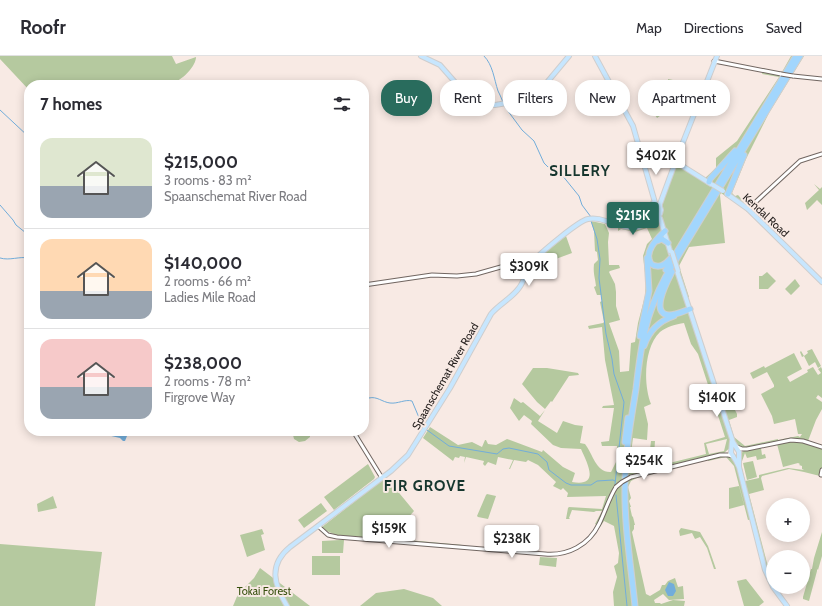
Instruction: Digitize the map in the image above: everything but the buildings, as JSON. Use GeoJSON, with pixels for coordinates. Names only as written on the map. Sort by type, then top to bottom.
{"type":"FeatureCollection","features":[{"type":"Feature","properties":{"kind":"highway"},"geometry":{"type":"LineString","coordinates":[[635,606],[624,488],[643,335],[652,305],[666,276],[796,56]]}},
{"type":"Feature","properties":{"kind":"highway"},"geometry":{"type":"LineString","coordinates":[[664,231],[651,248],[649,258],[651,264],[657,267],[669,261],[800,56]]}},
{"type":"Feature","properties":{"kind":"highway"},"geometry":{"type":"LineString","coordinates":[[709,181],[734,153],[764,112]]}},
{"type":"Feature","properties":{"kind":"highway"},"geometry":{"type":"LineString","coordinates":[[725,193],[764,112]]}},
{"type":"Feature","properties":{"kind":"highway"},"geometry":{"type":"LineString","coordinates":[[640,336],[647,310],[656,288],[699,215]]}},
{"type":"Feature","properties":{"kind":"highway"},"geometry":{"type":"LineString","coordinates":[[631,606],[621,486],[640,336],[649,291],[646,260],[647,253],[651,244],[664,231]]}},
{"type":"Feature","properties":{"kind":"highway"},"geometry":{"type":"LineString","coordinates":[[690,310],[667,315],[661,310],[660,304],[664,290],[691,235]]}},
{"type":"Feature","properties":{"kind":"highway"},"geometry":{"type":"LineString","coordinates":[[656,241],[663,240],[668,244]]}},
{"type":"Feature","properties":{"kind":"highway"},"geometry":{"type":"LineString","coordinates":[[636,384],[643,347],[651,332],[665,320],[690,310]]}},
{"type":"Feature","properties":{"kind":"main road"},"geometry":{"type":"LineString","coordinates":[[422,56],[438,64],[446,71],[468,97],[483,104],[499,105],[540,90],[569,56]]}},
{"type":"Feature","properties":{"kind":"main road"},"geometry":{"type":"LineString","coordinates":[[595,56],[633,126],[656,206]]}},
{"type":"Feature","properties":{"kind":"main road"},"geometry":{"type":"LineString","coordinates":[[671,253],[660,218],[652,211],[665,193],[716,58]]}},
{"type":"Feature","properties":{"kind":"main road"},"geometry":{"type":"LineString","coordinates":[[442,74],[446,71]]}},
{"type":"Feature","properties":{"kind":"main road"},"geometry":{"type":"LineString","coordinates":[[680,154],[679,162],[683,167]]}},
{"type":"Feature","properties":{"kind":"main road"},"geometry":{"type":"LineString","coordinates":[[674,171],[676,163]]}},
{"type":"Feature","properties":{"kind":"main road","name":"Kendal Road"},"geometry":{"type":"LineString","coordinates":[[676,163],[709,181],[748,209],[822,282]]}},
{"type":"Feature","properties":{"kind":"main road"},"geometry":{"type":"LineString","coordinates":[[671,177],[677,166],[683,167]]}},
{"type":"Feature","properties":{"kind":"main road"},"geometry":{"type":"LineString","coordinates":[[646,224],[661,210],[656,206],[653,193]]}},
{"type":"Feature","properties":{"kind":"main road"},"geometry":{"type":"LineString","coordinates":[[656,206],[665,193]]}},
{"type":"Feature","properties":{"kind":"main road"},"geometry":{"type":"LineString","coordinates":[[654,198],[657,201],[661,200]]}},
{"type":"Feature","properties":{"kind":"main road"},"geometry":{"type":"LineString","coordinates":[[657,214],[664,231],[731,437],[736,447],[736,456],[766,572]]}},
{"type":"Feature","properties":{"kind":"main road","name":"Spaanschemat River Road"},"geometry":{"type":"LineString","coordinates":[[287,606],[278,589],[276,581],[277,567],[284,552],[382,478],[408,455],[425,430],[463,366],[487,320],[495,310],[519,288],[523,282],[531,261],[578,224],[587,219],[599,219],[632,228],[640,227],[646,224],[657,214]]}},
{"type":"Feature","properties":{"kind":"main road"},"geometry":{"type":"LineString","coordinates":[[650,221],[657,218],[661,223]]}},
{"type":"Feature","properties":{"kind":"main road"},"geometry":{"type":"LineString","coordinates":[[731,437],[730,448],[736,456]]}},
{"type":"Feature","properties":{"kind":"main road"},"geometry":{"type":"LineString","coordinates":[[730,448],[733,446],[736,447]]}},
{"type":"Feature","properties":{"kind":"main road"},"geometry":{"type":"LineString","coordinates":[[778,594],[787,606]]}},
{"type":"Feature","properties":{"kind":"street"},"geometry":{"type":"LineString","coordinates":[[716,58],[780,74],[822,79]]}},
{"type":"Feature","properties":{"kind":"street"},"geometry":{"type":"LineString","coordinates":[[748,209],[800,161],[822,154]]}},
{"type":"Feature","properties":{"kind":"street"},"geometry":{"type":"LineString","coordinates":[[369,284],[434,274],[457,276],[472,275],[531,261]]}},
{"type":"Feature","properties":{"kind":"street"},"geometry":{"type":"LineString","coordinates":[[356,436],[382,478]]}},
{"type":"Feature","properties":{"kind":"street"},"geometry":{"type":"LineString","coordinates":[[736,447],[747,449],[791,440],[803,441],[822,446]]}},
{"type":"Feature","properties":{"kind":"street"},"geometry":{"type":"LineString","coordinates":[[318,526],[328,535],[337,537],[559,554],[577,548],[593,535],[616,487],[622,482],[631,477],[720,455],[730,448]]}},
{"type":"Feature","properties":{"kind":"street"},"geometry":{"type":"LineString","coordinates":[[720,455],[736,456],[747,449]]}},
{"type":"Feature","properties":{"kind":"street"},"geometry":{"type":"LineString","coordinates":[[821,475],[822,470]]}},
{"type":"Feature","properties":{"kind":"green space"},"geometry":{"type":"Polygon","coordinates":[[[0,56],[172,56],[176,64],[196,57],[191,68],[178,80],[24,80],[24,85],[0,59],[0,56]]]}},
{"type":"Feature","properties":{"kind":"green space"},"geometry":{"type":"Polygon","coordinates":[[[791,56],[804,56],[769,113],[746,159],[732,193],[735,196],[738,195],[744,202],[740,206],[721,193],[720,195],[725,243],[689,247],[679,266],[689,297],[686,298],[718,394],[726,392],[737,414],[737,417],[729,420],[734,437],[745,446],[778,439],[778,442],[791,440],[822,447],[822,470],[820,476],[789,469],[762,476],[761,478],[764,490],[749,494],[766,559],[766,572],[752,519],[748,520],[734,466],[726,457],[708,461],[708,458],[652,471],[653,474],[641,476],[631,481],[628,487],[631,498],[629,501],[635,525],[632,532],[646,594],[650,596],[660,590],[662,585],[665,585],[668,581],[675,578],[678,587],[683,586],[684,599],[669,600],[663,594],[654,600],[655,603],[661,604],[673,600],[685,601],[684,606],[614,606],[613,592],[617,577],[614,566],[618,563],[619,553],[614,526],[604,521],[600,527],[595,524],[602,511],[594,512],[572,510],[570,519],[566,519],[569,507],[602,509],[606,496],[567,497],[568,493],[563,488],[561,490],[553,486],[556,482],[538,465],[528,460],[526,462],[514,460],[510,469],[513,460],[498,457],[496,465],[488,462],[485,466],[483,464],[484,461],[466,457],[464,463],[465,457],[460,456],[459,458],[455,457],[453,461],[423,438],[430,427],[458,445],[472,442],[482,447],[485,440],[488,444],[496,445],[507,439],[542,452],[543,450],[563,467],[575,473],[572,482],[581,483],[586,481],[590,473],[581,449],[561,448],[553,445],[531,424],[532,421],[524,415],[519,421],[510,408],[514,398],[521,403],[523,402],[540,416],[545,410],[538,421],[557,433],[563,421],[583,426],[580,443],[585,444],[598,466],[611,472],[617,460],[617,446],[602,446],[601,442],[609,441],[614,408],[602,408],[603,406],[614,405],[605,360],[602,327],[589,329],[588,326],[604,322],[600,302],[602,301],[601,295],[597,295],[594,287],[596,286],[594,264],[598,260],[597,252],[595,251],[594,231],[591,221],[605,224],[609,233],[609,265],[619,265],[620,268],[609,272],[615,284],[616,306],[620,320],[609,323],[619,351],[620,372],[629,371],[631,343],[635,342],[645,296],[646,281],[643,256],[647,244],[652,239],[647,228],[635,232],[621,229],[618,231],[618,225],[632,228],[655,218],[658,219],[660,207],[677,167],[683,167],[704,179],[716,168],[716,158],[737,141],[779,77],[762,74],[764,68],[766,70],[782,72],[791,56]],[[684,323],[662,330],[651,347],[646,366],[646,376],[648,396],[651,404],[644,407],[648,424],[647,440],[633,438],[629,468],[634,471],[640,472],[652,469],[649,458],[651,441],[655,441],[654,456],[657,466],[706,454],[704,443],[725,437],[698,354],[691,344],[684,323]],[[727,439],[706,444],[709,454],[724,451],[727,439]],[[734,444],[723,454],[732,456],[737,461],[739,455],[745,450],[734,444]],[[777,444],[761,448],[762,455],[765,454],[766,458],[757,460],[756,456],[747,458],[745,453],[741,464],[745,481],[759,478],[759,475],[788,468],[804,470],[798,463],[783,467],[777,444]]]}},
{"type":"Feature","properties":{"kind":"green space"},"geometry":{"type":"Polygon","coordinates":[[[814,184],[820,189],[822,187],[822,205],[817,200],[807,210],[805,203],[819,190],[814,184]]]}},
{"type":"Feature","properties":{"kind":"green space"},"geometry":{"type":"Polygon","coordinates":[[[566,236],[572,253],[537,266],[538,269],[532,271],[530,267],[537,259],[566,236]]]}},
{"type":"Feature","properties":{"kind":"green space"},"geometry":{"type":"Polygon","coordinates":[[[767,272],[776,281],[768,289],[759,289],[759,276],[762,276],[767,272]]]}},
{"type":"Feature","properties":{"kind":"green space"},"geometry":{"type":"Polygon","coordinates":[[[795,279],[800,286],[791,295],[785,289],[795,279]]]}},
{"type":"Feature","properties":{"kind":"green space"},"geometry":{"type":"Polygon","coordinates":[[[812,349],[821,366],[818,368],[815,362],[809,366],[804,356],[808,353],[807,351],[812,349]]]}},
{"type":"Feature","properties":{"kind":"green space"},"geometry":{"type":"Polygon","coordinates":[[[794,353],[802,369],[787,377],[790,382],[808,372],[807,370],[813,367],[818,375],[821,373],[818,369],[821,367],[822,369],[822,398],[818,395],[816,398],[822,402],[822,409],[808,441],[793,439],[778,440],[798,436],[800,437],[802,434],[798,434],[795,419],[774,424],[772,416],[761,394],[774,387],[774,385],[767,372],[753,379],[750,373],[764,366],[765,368],[794,353]]]}},
{"type":"Feature","properties":{"kind":"green space"},"geometry":{"type":"Polygon","coordinates":[[[533,368],[547,368],[578,373],[579,375],[569,376],[552,402],[551,401],[545,409],[522,384],[533,368]]]}},
{"type":"Feature","properties":{"kind":"green space"},"geometry":{"type":"Polygon","coordinates":[[[293,436],[310,436],[305,441],[299,442],[294,439],[293,436]]]}},
{"type":"Feature","properties":{"kind":"green space"},"geometry":{"type":"Polygon","coordinates":[[[753,461],[757,477],[747,480],[743,463],[753,461]]]}},
{"type":"Feature","properties":{"kind":"green space"},"geometry":{"type":"Polygon","coordinates":[[[368,464],[375,477],[374,479],[334,510],[324,497],[368,464]]]}},
{"type":"Feature","properties":{"kind":"green space"},"geometry":{"type":"Polygon","coordinates":[[[386,477],[414,511],[400,527],[399,532],[408,533],[407,538],[399,538],[399,535],[397,535],[397,539],[463,546],[336,535],[322,527],[386,477]]]}},
{"type":"Feature","properties":{"kind":"green space"},"geometry":{"type":"Polygon","coordinates":[[[739,486],[744,505],[729,509],[729,488],[739,486]]]}},
{"type":"Feature","properties":{"kind":"green space"},"geometry":{"type":"Polygon","coordinates":[[[487,494],[496,496],[488,519],[477,516],[487,494]]]}},
{"type":"Feature","properties":{"kind":"green space"},"geometry":{"type":"Polygon","coordinates":[[[53,496],[57,508],[38,512],[37,504],[53,496]]]}},
{"type":"Feature","properties":{"kind":"green space"},"geometry":{"type":"Polygon","coordinates":[[[321,503],[327,511],[304,528],[298,520],[321,503]]]}},
{"type":"Feature","properties":{"kind":"green space"},"geometry":{"type":"Polygon","coordinates":[[[681,528],[700,532],[708,546],[716,569],[714,569],[707,548],[700,537],[695,539],[692,533],[680,536],[679,531],[681,528]]]}},
{"type":"Feature","properties":{"kind":"green space"},"geometry":{"type":"Polygon","coordinates":[[[262,529],[264,534],[261,535],[265,550],[247,557],[240,535],[262,529]]]}},
{"type":"Feature","properties":{"kind":"green space"},"geometry":{"type":"Polygon","coordinates":[[[822,532],[822,556],[809,601],[803,599],[803,597],[804,594],[810,594],[810,572],[822,532]]]}},
{"type":"Feature","properties":{"kind":"green space"},"geometry":{"type":"Polygon","coordinates":[[[344,540],[343,553],[322,553],[322,541],[344,540]]]}},
{"type":"Feature","properties":{"kind":"green space"},"geometry":{"type":"Polygon","coordinates":[[[0,544],[102,552],[95,606],[0,606],[0,544]]]}},
{"type":"Feature","properties":{"kind":"green space"},"geometry":{"type":"Polygon","coordinates":[[[312,556],[340,556],[340,575],[312,575],[312,556]]]}},
{"type":"Feature","properties":{"kind":"green space"},"geometry":{"type":"Polygon","coordinates":[[[540,557],[557,558],[556,567],[539,565],[540,557]]]}},
{"type":"Feature","properties":{"kind":"green space","name":"Tokai Forest"},"geometry":{"type":"Polygon","coordinates":[[[260,568],[310,606],[233,606],[238,594],[254,578],[260,568]]]}},
{"type":"Feature","properties":{"kind":"green space"},"geometry":{"type":"Polygon","coordinates":[[[746,579],[764,602],[759,606],[744,606],[737,581],[746,579]]]}},
{"type":"Feature","properties":{"kind":"green space"},"geometry":{"type":"Polygon","coordinates":[[[404,589],[433,598],[442,606],[360,606],[376,593],[404,589]]]}},
{"type":"Feature","properties":{"kind":"water"},"geometry":{"type":"Polygon","coordinates":[[[111,436],[127,436],[125,441],[111,436]]]}},
{"type":"Feature","properties":{"kind":"water"},"geometry":{"type":"Polygon","coordinates":[[[669,582],[674,584],[676,591],[673,596],[668,596],[665,590],[669,582]]]}},
{"type":"Feature","properties":{"kind":"waterway"},"geometry":{"type":"LineString","coordinates":[[484,56],[491,68],[503,103]]}},
{"type":"Feature","properties":{"kind":"waterway"},"geometry":{"type":"LineString","coordinates":[[0,110],[24,132]]}},
{"type":"Feature","properties":{"kind":"waterway"},"geometry":{"type":"LineString","coordinates":[[512,116],[522,130],[534,141],[544,163],[548,167],[555,170],[557,174],[560,173],[562,175],[579,196],[582,205],[591,217]]}},
{"type":"Feature","properties":{"kind":"waterway"},"geometry":{"type":"LineString","coordinates":[[0,205],[16,225],[24,231]]}},
{"type":"Feature","properties":{"kind":"waterway"},"geometry":{"type":"LineString","coordinates":[[591,221],[597,239],[600,259],[599,278],[606,334],[614,374],[624,402],[615,484]]}},
{"type":"Feature","properties":{"kind":"waterway"},"geometry":{"type":"LineString","coordinates":[[0,258],[24,258]]}},
{"type":"Feature","properties":{"kind":"waterway"},"geometry":{"type":"LineString","coordinates":[[369,398],[375,398],[393,403],[412,401],[423,427]]}},
{"type":"Feature","properties":{"kind":"waterway"},"geometry":{"type":"LineString","coordinates":[[427,430],[449,446],[497,454],[503,449],[509,448],[538,454],[547,462],[549,470],[571,485],[591,485],[597,481],[615,481]]}},
{"type":"Feature","properties":{"kind":"waterway"},"geometry":{"type":"LineString","coordinates":[[616,495],[627,606]]}},
{"type":"Feature","properties":{"kind":"district","name":"SILLERY"},"geometry":{"type":"Point","coordinates":[580,171]}},
{"type":"Feature","properties":{"kind":"district","name":"FIR GROVE"},"geometry":{"type":"Point","coordinates":[425,486]}}]}
